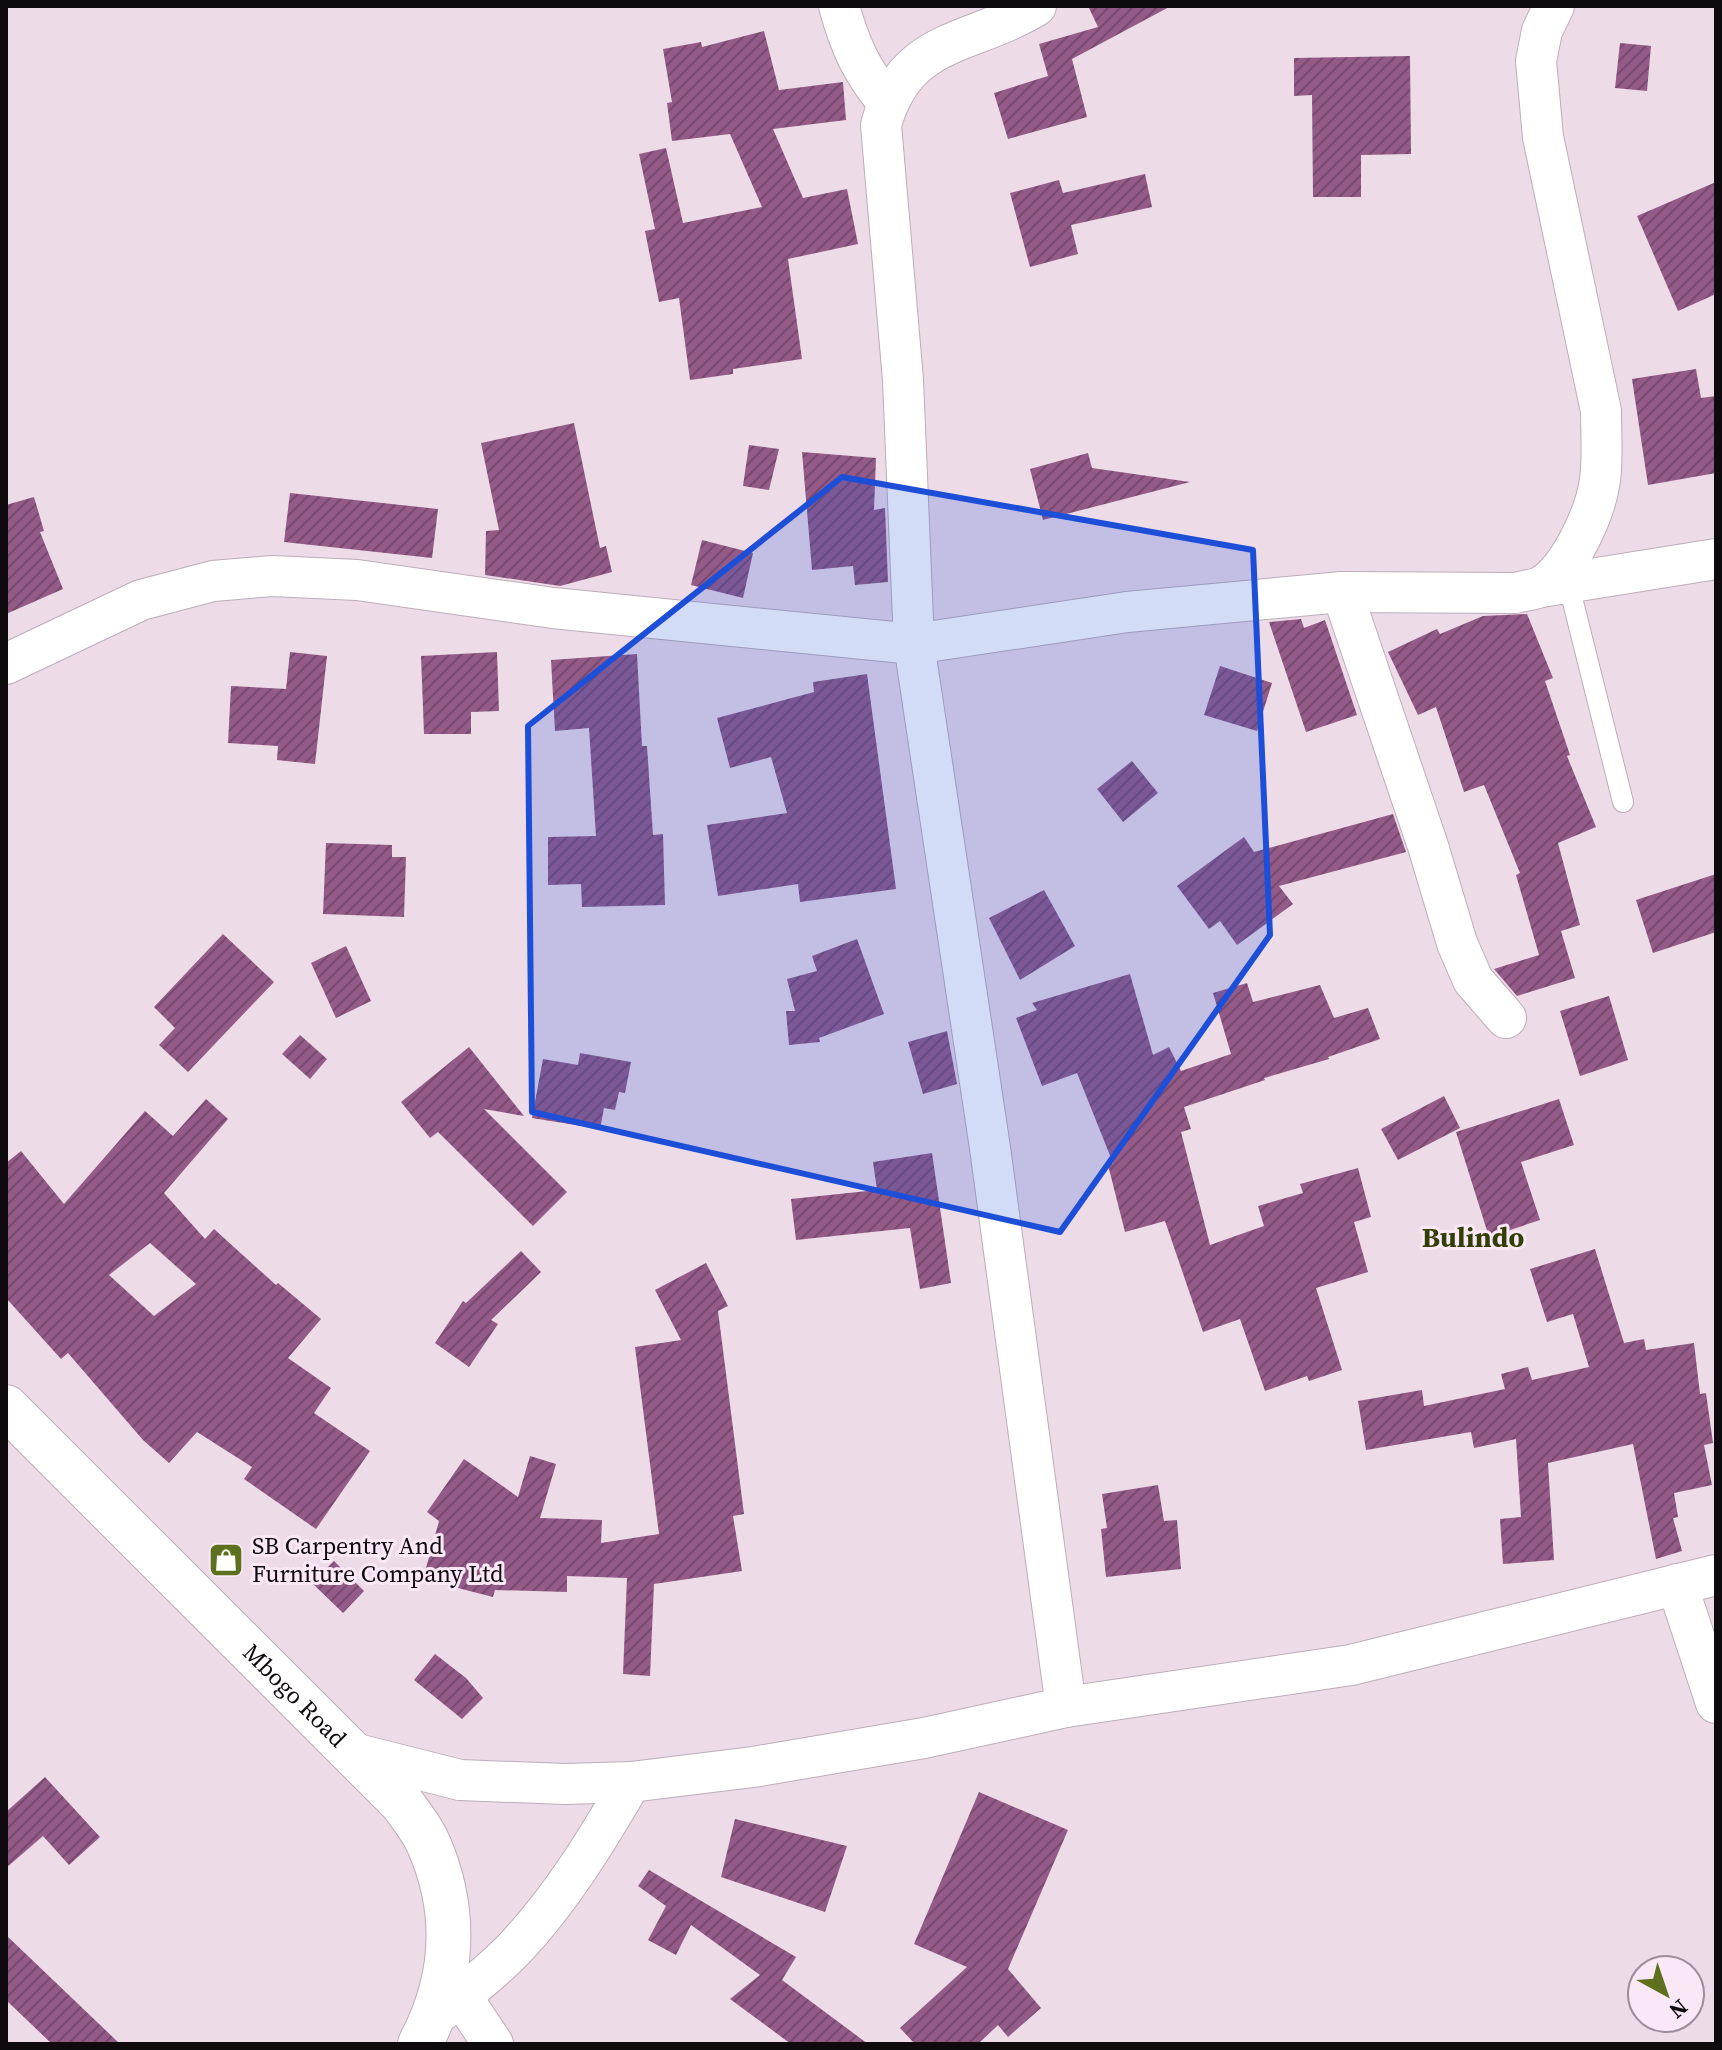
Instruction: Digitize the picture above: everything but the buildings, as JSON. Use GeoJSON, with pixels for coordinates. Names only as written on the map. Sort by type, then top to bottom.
{"type":"FeatureCollection","features":[{"type":"Feature","properties":{"kind":"main road","name":"Mbogo Road"},"geometry":{"type":"LineString","coordinates":[[6,1407],[402,1803],[428,1842],[440,1877],[449,1927],[448,1969],[439,2018]]}},
{"type":"Feature","properties":{"kind":"street"},"geometry":{"type":"LineString","coordinates":[[839,6],[864,74],[887,102]]}},
{"type":"Feature","properties":{"kind":"street"},"geometry":{"type":"LineString","coordinates":[[1036,6],[996,26],[948,44],[918,61],[899,81],[887,102],[881,125],[903,380],[914,644],[990,1148],[1066,1707]]}},
{"type":"Feature","properties":{"kind":"street"},"geometry":{"type":"LineString","coordinates":[[1554,6],[1542,31],[1536,61],[1543,137],[1601,411],[1602,450],[1600,482],[1579,541],[1554,585]]}},
{"type":"Feature","properties":{"kind":"street"},"geometry":{"type":"LineString","coordinates":[[6,664],[141,600],[213,581],[272,576],[357,580],[553,608],[914,644],[1127,612],[1342,592],[1515,593],[1716,559]]}},
{"type":"Feature","properties":{"kind":"street"},"geometry":{"type":"LineString","coordinates":[[1342,592],[1428,846],[1457,943],[1473,980],[1506,1018]]}},
{"type":"Feature","properties":{"kind":"street"},"geometry":{"type":"LineString","coordinates":[[349,1752],[460,1780],[565,1784],[631,1782],[753,1767],[877,1746],[1066,1707],[1351,1665],[1716,1575]]}},
{"type":"Feature","properties":{"kind":"street"},"geometry":{"type":"LineString","coordinates":[[1677,1584],[1716,1703]]}},
{"type":"Feature","properties":{"kind":"street"},"geometry":{"type":"LineString","coordinates":[[493,2044],[439,2018],[516,1947],[548,1910],[602,1832],[631,1782]]}},
{"type":"Feature","properties":{"kind":"lane"},"geometry":{"type":"LineString","coordinates":[[1554,585],[1623,802]]}},
{"type":"Feature","properties":{"kind":"highlighted area"},"geometry":{"type":"Polygon","coordinates":[[[842,477],[1253,550],[1270,935],[1060,1232],[532,1112],[528,726],[842,477]]]}},
{"type":"Feature","properties":{"kind":"place","name":"SB Carpentry And Furniture Company Ltd"},"geometry":{"type":"Point","coordinates":[226,1560]}},
{"type":"Feature","properties":{"kind":"district","name":"Bulindo"},"geometry":{"type":"Point","coordinates":[1473,1237]}}]}
